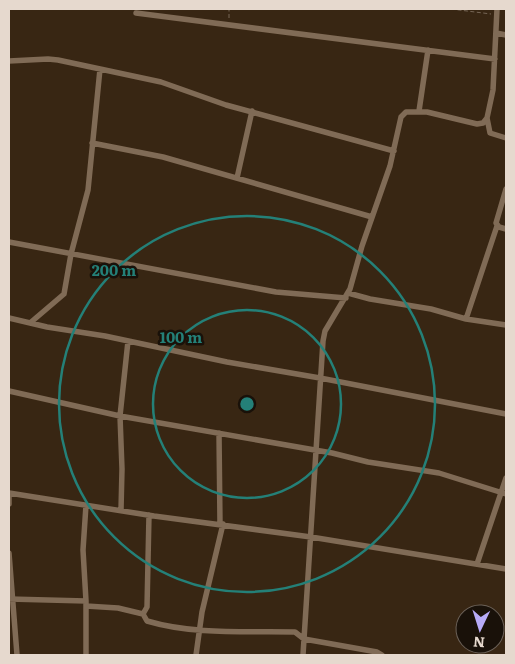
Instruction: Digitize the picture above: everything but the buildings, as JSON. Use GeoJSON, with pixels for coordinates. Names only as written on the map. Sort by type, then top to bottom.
{"type":"FeatureCollection","features":[{"type":"Feature","properties":{"kind":"street"},"geometry":{"type":"LineString","coordinates":[[497,12],[495,59],[487,118],[490,133],[506,138]]}},
{"type":"Feature","properties":{"kind":"street"},"geometry":{"type":"LineString","coordinates":[[136,13],[495,59]]}},
{"type":"Feature","properties":{"kind":"street"},"geometry":{"type":"LineString","coordinates":[[496,34],[506,35]]}},
{"type":"Feature","properties":{"kind":"street"},"geometry":{"type":"LineString","coordinates":[[419,111],[428,50]]}},
{"type":"Feature","properties":{"kind":"street"},"geometry":{"type":"LineString","coordinates":[[9,61],[48,59],[161,82],[208,99],[394,151]]}},
{"type":"Feature","properties":{"kind":"street"},"geometry":{"type":"LineString","coordinates":[[30,323],[64,294],[71,254],[88,190],[100,69]]}},
{"type":"Feature","properties":{"kind":"street"},"geometry":{"type":"LineString","coordinates":[[237,178],[252,111]]}},
{"type":"Feature","properties":{"kind":"street"},"geometry":{"type":"LineString","coordinates":[[303,655],[320,378],[325,331],[347,296],[394,151],[402,117],[406,112],[419,111],[477,124],[483,123],[487,118]]}},
{"type":"Feature","properties":{"kind":"street"},"geometry":{"type":"LineString","coordinates":[[92,143],[163,157],[372,217]]}},
{"type":"Feature","properties":{"kind":"street"},"geometry":{"type":"LineString","coordinates":[[466,318],[497,226],[496,222],[506,189]]}},
{"type":"Feature","properties":{"kind":"street"},"geometry":{"type":"LineString","coordinates":[[497,226],[506,229]]}},
{"type":"Feature","properties":{"kind":"street"},"geometry":{"type":"LineString","coordinates":[[9,242],[276,292],[370,299],[431,309],[506,325]]}},
{"type":"Feature","properties":{"kind":"street"},"geometry":{"type":"LineString","coordinates":[[9,318],[227,362],[506,414]]}},
{"type":"Feature","properties":{"kind":"street"},"geometry":{"type":"LineString","coordinates":[[121,510],[120,416],[128,341]]}},
{"type":"Feature","properties":{"kind":"street"},"geometry":{"type":"LineString","coordinates":[[9,392],[120,416],[219,432],[368,462],[439,473],[504,493]]}},
{"type":"Feature","properties":{"kind":"street"},"geometry":{"type":"LineString","coordinates":[[196,655],[222,524],[219,432]]}},
{"type":"Feature","properties":{"kind":"street"},"geometry":{"type":"LineString","coordinates":[[477,564],[504,493],[506,478]]}},
{"type":"Feature","properties":{"kind":"street"},"geometry":{"type":"LineString","coordinates":[[9,504],[9,493],[149,515],[222,524],[506,569]]}},
{"type":"Feature","properties":{"kind":"street"},"geometry":{"type":"LineString","coordinates":[[86,504],[83,550],[86,655]]}},
{"type":"Feature","properties":{"kind":"street"},"geometry":{"type":"LineString","coordinates":[[143,614],[147,607],[149,515]]}},
{"type":"Feature","properties":{"kind":"street"},"geometry":{"type":"LineString","coordinates":[[9,553],[11,599],[17,655]]}},
{"type":"Feature","properties":{"kind":"street"},"geometry":{"type":"LineString","coordinates":[[11,599],[86,603],[118,608],[143,614],[147,621],[200,630],[295,632],[304,639],[377,652],[382,655]]}},
{"type":"Feature","properties":{"kind":"path"},"geometry":{"type":"LineString","coordinates":[[229,9],[229,25]]}},
{"type":"Feature","properties":{"kind":"path"},"geometry":{"type":"LineString","coordinates":[[451,9],[497,12]]}}]}
